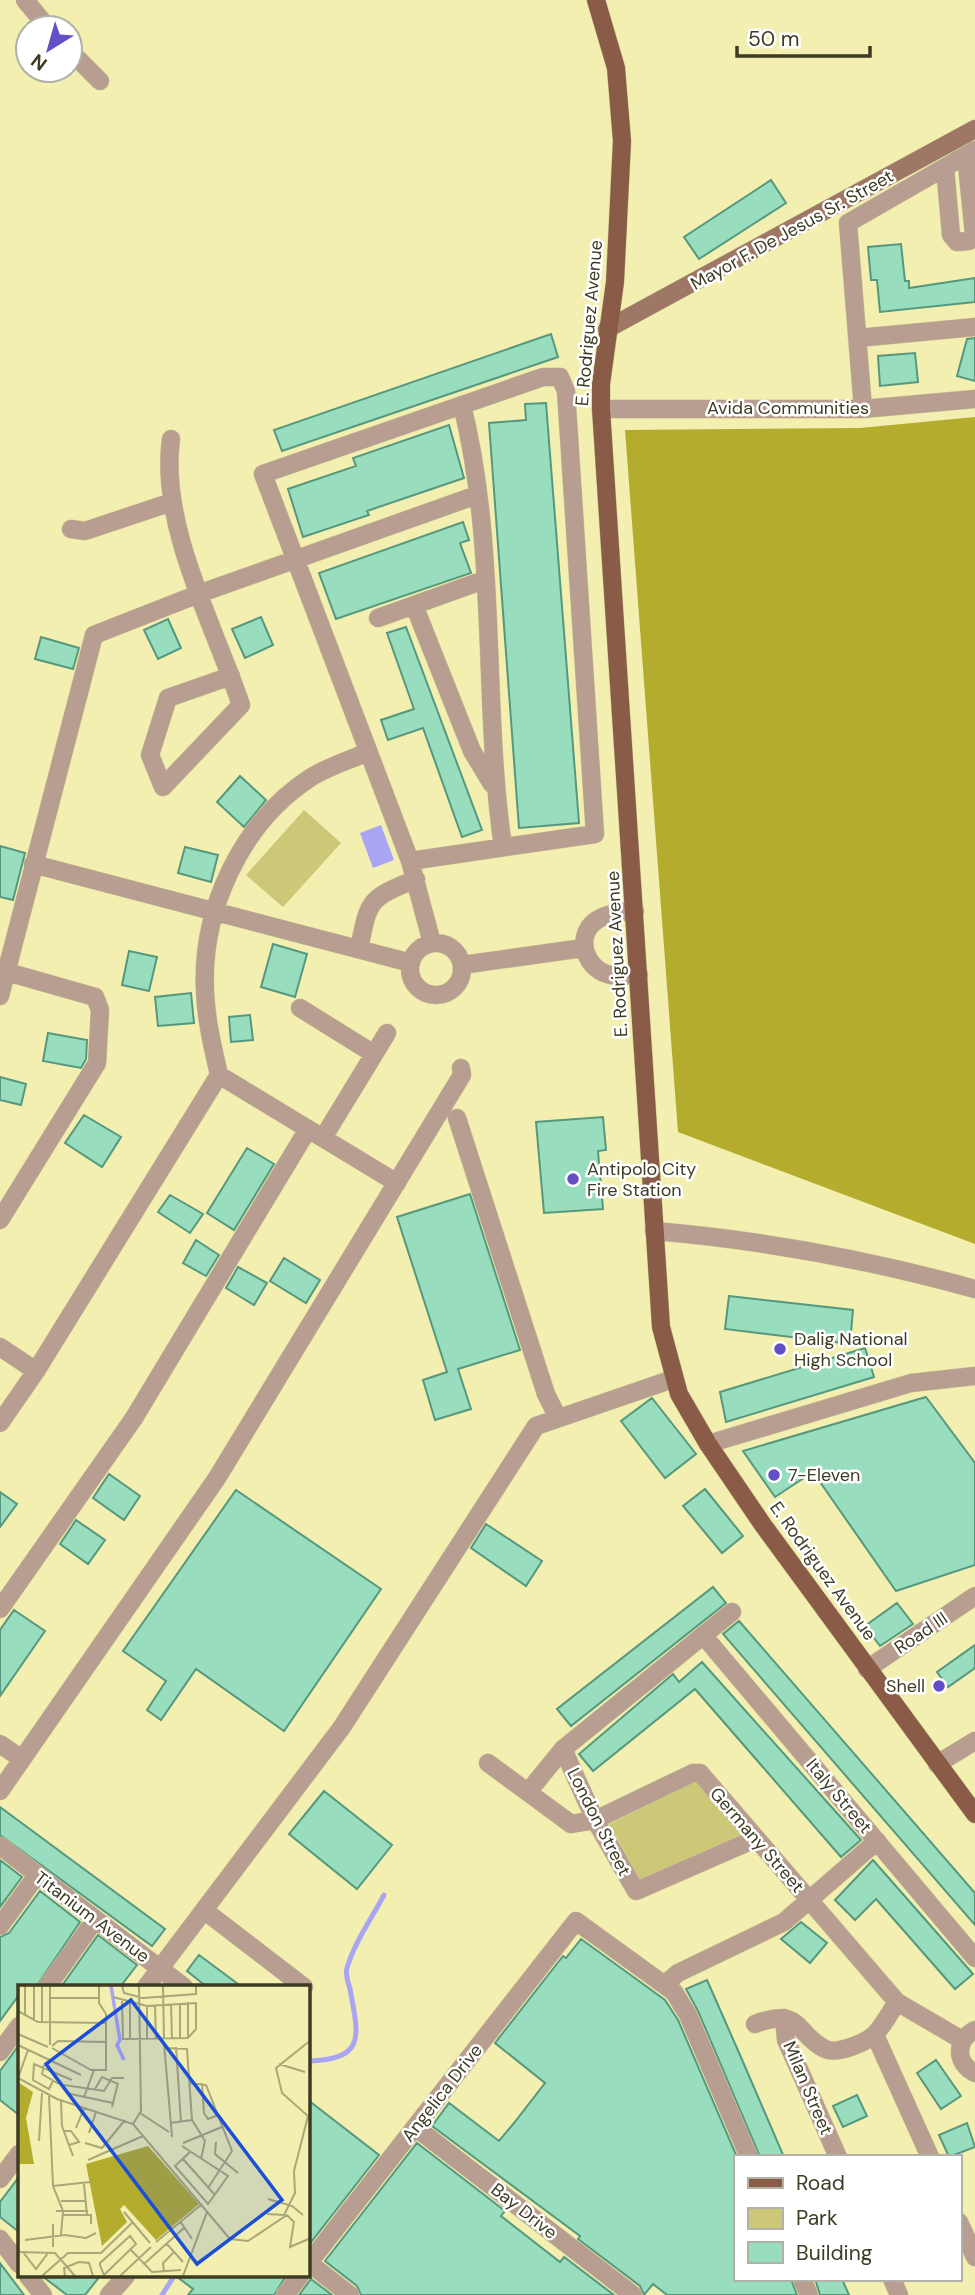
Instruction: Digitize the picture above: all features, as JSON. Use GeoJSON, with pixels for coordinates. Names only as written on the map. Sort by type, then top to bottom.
{"type":"FeatureCollection","features":[{"type":"Feature","properties":{"kind":"main road","name":"E. Rodriguez Avenue"},"geometry":{"type":"LineString","coordinates":[[596,0],[616,68],[622,141],[615,282],[607,329],[601,409],[660,1327],[673,1379],[708,1444],[867,1669],[975,1814]]}},
{"type":"Feature","properties":{"kind":"street"},"geometry":{"type":"LineString","coordinates":[[25,0],[36,14]]}},
{"type":"Feature","properties":{"kind":"street"},"geometry":{"type":"LineString","coordinates":[[84,65],[100,81]]}},
{"type":"Feature","properties":{"kind":"street","name":"Mayor F. De Jesus Sr. Street"},"geometry":{"type":"LineString","coordinates":[[607,329],[975,129]]}},
{"type":"Feature","properties":{"kind":"street"},"geometry":{"type":"LineString","coordinates":[[863,409],[848,223],[971,153],[974,235],[969,241],[957,242],[950,234],[945,168]]}},
{"type":"Feature","properties":{"kind":"street"},"geometry":{"type":"LineString","coordinates":[[858,338],[975,327]]}},
{"type":"Feature","properties":{"kind":"street"},"geometry":{"type":"LineString","coordinates":[[410,861],[595,834],[566,391],[560,376],[543,377],[263,474],[293,559],[410,861],[432,943]]}},
{"type":"Feature","properties":{"kind":"street","name":"Avida Communities"},"geometry":{"type":"LineString","coordinates":[[601,409],[863,409],[975,400]]}},
{"type":"Feature","properties":{"kind":"street"},"geometry":{"type":"LineString","coordinates":[[462,405],[471,440],[477,495],[494,787],[503,847]]}},
{"type":"Feature","properties":{"kind":"street"},"geometry":{"type":"LineString","coordinates":[[171,439],[168,459],[178,536],[201,593],[231,676],[241,705],[163,787],[150,755],[168,698],[231,676]]}},
{"type":"Feature","properties":{"kind":"street"},"geometry":{"type":"LineString","coordinates":[[0,996],[94,635],[293,559],[477,495]]}},
{"type":"Feature","properties":{"kind":"street"},"geometry":{"type":"LineString","coordinates":[[71,529],[85,531],[172,502]]}},
{"type":"Feature","properties":{"kind":"street"},"geometry":{"type":"LineString","coordinates":[[378,618],[484,580]]}},
{"type":"Feature","properties":{"kind":"street"},"geometry":{"type":"LineString","coordinates":[[414,605],[472,751],[494,787]]}},
{"type":"Feature","properties":{"kind":"street"},"geometry":{"type":"LineString","coordinates":[[0,1423],[36,1371],[219,1076],[209,1029],[205,989],[215,910],[235,857],[267,816],[310,778],[368,751]]}},
{"type":"Feature","properties":{"kind":"street"},"geometry":{"type":"LineString","coordinates":[[33,864],[411,962]]}},
{"type":"Feature","properties":{"kind":"street"},"geometry":{"type":"LineString","coordinates":[[359,949],[367,907],[385,892],[416,879]]}},
{"type":"Feature","properties":{"kind":"street"},"geometry":{"type":"LineString","coordinates":[[635,911],[611,914],[593,923],[584,934],[583,948],[589,961],[609,975],[639,975]]}},
{"type":"Feature","properties":{"kind":"street"},"geometry":{"type":"LineString","coordinates":[[432,943],[449,946],[462,965],[458,984],[448,992],[435,995],[417,987],[411,976],[411,962],[418,950],[432,943]]}},
{"type":"Feature","properties":{"kind":"street"},"geometry":{"type":"LineString","coordinates":[[462,965],[583,948]]}},
{"type":"Feature","properties":{"kind":"street"},"geometry":{"type":"LineString","coordinates":[[0,1220],[97,1063],[100,1010],[95,996],[6,972]]}},
{"type":"Feature","properties":{"kind":"street"},"geometry":{"type":"LineString","coordinates":[[300,1008],[374,1054]]}},
{"type":"Feature","properties":{"kind":"street"},"geometry":{"type":"LineString","coordinates":[[0,1609],[134,1418],[316,1134],[387,1033]]}},
{"type":"Feature","properties":{"kind":"street"},"geometry":{"type":"LineString","coordinates":[[0,1791],[217,1478],[462,1075],[461,1068]]}},
{"type":"Feature","properties":{"kind":"street"},"geometry":{"type":"LineString","coordinates":[[219,1076],[397,1183]]}},
{"type":"Feature","properties":{"kind":"street"},"geometry":{"type":"LineString","coordinates":[[457,1118],[546,1394],[558,1418]]}},
{"type":"Feature","properties":{"kind":"street"},"geometry":{"type":"LineString","coordinates":[[654,1231],[735,1237],[810,1251],[975,1289]]}},
{"type":"Feature","properties":{"kind":"street"},"geometry":{"type":"LineString","coordinates":[[0,1347],[36,1371]]}},
{"type":"Feature","properties":{"kind":"street"},"geometry":{"type":"LineString","coordinates":[[708,1444],[911,1383],[975,1376]]}},
{"type":"Feature","properties":{"kind":"street"},"geometry":{"type":"LineString","coordinates":[[147,1985],[342,1727],[536,1426],[673,1379]]}},
{"type":"Feature","properties":{"kind":"street","name":"Road III"},"geometry":{"type":"LineString","coordinates":[[867,1669],[975,1596]]}},
{"type":"Feature","properties":{"kind":"street"},"geometry":{"type":"LineString","coordinates":[[528,1792],[563,1749],[732,1612]]}},
{"type":"Feature","properties":{"kind":"street","name":"Italy Street"},"geometry":{"type":"LineString","coordinates":[[703,1635],[975,1958]]}},
{"type":"Feature","properties":{"kind":"street"},"geometry":{"type":"LineString","coordinates":[[937,1764],[975,1741]]}},
{"type":"Feature","properties":{"kind":"street"},"geometry":{"type":"LineString","coordinates":[[0,1744],[22,1759]]}},
{"type":"Feature","properties":{"kind":"street","name":"London Street"},"geometry":{"type":"LineString","coordinates":[[563,1749],[595,1820],[636,1891],[755,1839]]}},
{"type":"Feature","properties":{"kind":"street"},"geometry":{"type":"LineString","coordinates":[[488,1763],[572,1824],[595,1820]]}},
{"type":"Feature","properties":{"kind":"street","name":"Germany Street"},"geometry":{"type":"LineString","coordinates":[[595,1820],[693,1773],[700,1773],[897,2002],[969,2035]]}},
{"type":"Feature","properties":{"kind":"street"},"geometry":{"type":"LineString","coordinates":[[748,2155],[672,1978],[784,1922],[877,1841]]}},
{"type":"Feature","properties":{"kind":"street","name":"Titanium Avenue"},"geometry":{"type":"LineString","coordinates":[[0,1846],[181,1985]]}},
{"type":"Feature","properties":{"kind":"street"},"geometry":{"type":"LineString","coordinates":[[0,1926],[37,1875]]}},
{"type":"Feature","properties":{"kind":"street"},"geometry":{"type":"LineString","coordinates":[[205,1911],[301,1985]]}},
{"type":"Feature","properties":{"kind":"street"},"geometry":{"type":"LineString","coordinates":[[48,1985],[95,1920]]}},
{"type":"Feature","properties":{"kind":"street","name":"Angelica Drive"},"geometry":{"type":"LineString","coordinates":[[310,2261],[576,1921],[672,1978]]}},
{"type":"Feature","properties":{"kind":"street"},"geometry":{"type":"LineString","coordinates":[[755,2024],[771,2018],[784,2018],[799,2025],[825,2049],[839,2051],[875,2035],[897,2002]]}},
{"type":"Feature","properties":{"kind":"street","name":"Milan Street"},"geometry":{"type":"LineString","coordinates":[[784,2018],[786,2040],[837,2155]]}},
{"type":"Feature","properties":{"kind":"street"},"geometry":{"type":"LineString","coordinates":[[0,2053],[18,2027]]}},
{"type":"Feature","properties":{"kind":"street"},"geometry":{"type":"LineString","coordinates":[[875,2035],[929,2155]]}},
{"type":"Feature","properties":{"kind":"street"},"geometry":{"type":"LineString","coordinates":[[969,2035],[960,2058],[967,2068],[975,2073]]}},
{"type":"Feature","properties":{"kind":"street","name":"Bay Drive"},"geometry":{"type":"LineString","coordinates":[[415,2127],[633,2295]]}},
{"type":"Feature","properties":{"kind":"street"},"geometry":{"type":"LineString","coordinates":[[0,2179],[18,2155]]}},
{"type":"Feature","properties":{"kind":"street"},"geometry":{"type":"LineString","coordinates":[[961,2226],[975,2257]]}},
{"type":"Feature","properties":{"kind":"street"},"geometry":{"type":"LineString","coordinates":[[0,2239],[18,2263]]}},
{"type":"Feature","properties":{"kind":"street"},"geometry":{"type":"LineString","coordinates":[[310,2265],[350,2295]]}},
{"type":"Feature","properties":{"kind":"street"},"geometry":{"type":"LineString","coordinates":[[30,2278],[43,2295]]}},
{"type":"Feature","properties":{"kind":"street"},"geometry":{"type":"LineString","coordinates":[[109,2295],[124,2278]]}},
{"type":"Feature","properties":{"kind":"street"},"geometry":{"type":"LineString","coordinates":[[285,2295],[298,2278]]}},
{"type":"Feature","properties":{"kind":"green space"},"geometry":{"type":"Polygon","coordinates":[[[304,810],[341,843],[283,907],[246,875],[304,810]]]}},
{"type":"Feature","properties":{"kind":"green space"},"geometry":{"type":"Polygon","coordinates":[[[696,1781],[742,1836],[640,1881],[609,1824],[696,1781]]]}},
{"type":"Feature","properties":{"kind":"shaded area"},"geometry":{"type":"Polygon","coordinates":[[[975,417],[975,1244],[678,1132],[625,430],[860,428],[975,417]]]}},
{"type":"Feature","properties":{"kind":"shaded area"},"geometry":{"type":"Polygon","coordinates":[[[381,825],[394,860],[373,868],[360,833],[381,825]]]}},
{"type":"Feature","properties":{"kind":"building"},"geometry":{"type":"Polygon","coordinates":[[[771,180],[786,203],[699,259],[684,237],[771,180]]]}},
{"type":"Feature","properties":{"kind":"building"},"geometry":{"type":"Polygon","coordinates":[[[901,244],[905,281],[909,281],[909,288],[975,278],[975,302],[880,312],[877,280],[871,280],[868,247],[901,244]]]}},
{"type":"Feature","properties":{"kind":"building"},"geometry":{"type":"Polygon","coordinates":[[[551,334],[558,357],[282,451],[274,430],[551,334]]]}},
{"type":"Feature","properties":{"kind":"building"},"geometry":{"type":"Polygon","coordinates":[[[975,338],[975,381],[957,376],[967,339],[975,338]]]}},
{"type":"Feature","properties":{"kind":"building"},"geometry":{"type":"Polygon","coordinates":[[[915,353],[918,382],[880,386],[878,356],[915,353]]]}},
{"type":"Feature","properties":{"kind":"building"},"geometry":{"type":"Polygon","coordinates":[[[546,403],[579,823],[519,828],[489,423],[526,420],[525,404],[546,403]]]}},
{"type":"Feature","properties":{"kind":"building"},"geometry":{"type":"Polygon","coordinates":[[[449,425],[464,478],[367,511],[369,515],[303,537],[288,489],[356,466],[353,458],[449,425]]]}},
{"type":"Feature","properties":{"kind":"building"},"geometry":{"type":"Polygon","coordinates":[[[463,522],[469,540],[460,543],[471,573],[336,619],[319,573],[463,522]]]}},
{"type":"Feature","properties":{"kind":"building"},"geometry":{"type":"Polygon","coordinates":[[[261,617],[273,645],[245,658],[232,629],[261,617]]]}},
{"type":"Feature","properties":{"kind":"building"},"geometry":{"type":"Polygon","coordinates":[[[168,619],[181,648],[158,659],[144,630],[168,619]]]}},
{"type":"Feature","properties":{"kind":"building"},"geometry":{"type":"Polygon","coordinates":[[[406,627],[482,830],[462,837],[423,728],[388,740],[381,720],[414,709],[387,633],[406,627]]]}},
{"type":"Feature","properties":{"kind":"building"},"geometry":{"type":"Polygon","coordinates":[[[41,637],[79,648],[73,669],[35,659],[41,637]]]}},
{"type":"Feature","properties":{"kind":"building"},"geometry":{"type":"Polygon","coordinates":[[[240,776],[266,800],[244,827],[217,802],[240,776]]]}},
{"type":"Feature","properties":{"kind":"building"},"geometry":{"type":"Polygon","coordinates":[[[0,846],[25,853],[13,900],[0,897],[0,846]]]}},
{"type":"Feature","properties":{"kind":"building"},"geometry":{"type":"Polygon","coordinates":[[[185,847],[218,855],[211,882],[178,873],[185,847]]]}},
{"type":"Feature","properties":{"kind":"building"},"geometry":{"type":"Polygon","coordinates":[[[273,944],[307,954],[295,997],[261,987],[273,944]]]}},
{"type":"Feature","properties":{"kind":"building"},"geometry":{"type":"Polygon","coordinates":[[[129,951],[157,957],[149,991],[122,985],[129,951]]]}},
{"type":"Feature","properties":{"kind":"building"},"geometry":{"type":"Polygon","coordinates":[[[191,993],[194,1023],[158,1026],[155,997],[191,993]]]}},
{"type":"Feature","properties":{"kind":"building"},"geometry":{"type":"Polygon","coordinates":[[[250,1015],[253,1040],[231,1042],[229,1017],[250,1015]]]}},
{"type":"Feature","properties":{"kind":"building"},"geometry":{"type":"Polygon","coordinates":[[[48,1033],[87,1040],[86,1059],[81,1068],[43,1061],[48,1033]]]}},
{"type":"Feature","properties":{"kind":"building"},"geometry":{"type":"Polygon","coordinates":[[[0,1077],[26,1084],[21,1105],[0,1100],[0,1077]]]}},
{"type":"Feature","properties":{"kind":"building"},"geometry":{"type":"Polygon","coordinates":[[[84,1115],[121,1137],[102,1167],[65,1143],[84,1115]]]}},
{"type":"Feature","properties":{"kind":"building"},"geometry":{"type":"Polygon","coordinates":[[[603,1117],[606,1150],[598,1151],[603,1209],[544,1213],[536,1122],[603,1117]]]}},
{"type":"Feature","properties":{"kind":"building"},"geometry":{"type":"Polygon","coordinates":[[[247,1148],[274,1164],[234,1230],[207,1213],[247,1148]]]}},
{"type":"Feature","properties":{"kind":"building"},"geometry":{"type":"Polygon","coordinates":[[[470,1194],[520,1350],[458,1369],[471,1409],[435,1420],[423,1380],[447,1372],[397,1217],[470,1194]]]}},
{"type":"Feature","properties":{"kind":"building"},"geometry":{"type":"Polygon","coordinates":[[[170,1195],[203,1214],[190,1233],[158,1212],[170,1195]]]}},
{"type":"Feature","properties":{"kind":"building"},"geometry":{"type":"Polygon","coordinates":[[[196,1240],[219,1255],[206,1276],[183,1263],[196,1240]]]}},
{"type":"Feature","properties":{"kind":"building"},"geometry":{"type":"Polygon","coordinates":[[[284,1258],[320,1280],[306,1303],[270,1281],[284,1258]]]}},
{"type":"Feature","properties":{"kind":"building"},"geometry":{"type":"Polygon","coordinates":[[[238,1267],[267,1283],[254,1305],[226,1288],[238,1267]]]}},
{"type":"Feature","properties":{"kind":"building"},"geometry":{"type":"Polygon","coordinates":[[[729,1296],[853,1310],[850,1344],[725,1329],[729,1296]]]}},
{"type":"Feature","properties":{"kind":"building"},"geometry":{"type":"Polygon","coordinates":[[[865,1348],[874,1377],[726,1422],[720,1392],[865,1348]]]}},
{"type":"Feature","properties":{"kind":"building"},"geometry":{"type":"Polygon","coordinates":[[[926,1397],[975,1463],[975,1565],[896,1591],[813,1472],[775,1497],[743,1451],[926,1397]]]}},
{"type":"Feature","properties":{"kind":"building"},"geometry":{"type":"Polygon","coordinates":[[[652,1398],[696,1454],[665,1478],[621,1421],[652,1398]]]}},
{"type":"Feature","properties":{"kind":"building"},"geometry":{"type":"Polygon","coordinates":[[[109,1474],[140,1496],[124,1520],[93,1498],[109,1474]]]}},
{"type":"Feature","properties":{"kind":"building"},"geometry":{"type":"Polygon","coordinates":[[[705,1489],[743,1536],[722,1553],[683,1506],[705,1489]]]}},
{"type":"Feature","properties":{"kind":"building"},"geometry":{"type":"Polygon","coordinates":[[[236,1490],[381,1589],[284,1731],[196,1669],[161,1720],[147,1710],[166,1681],[123,1651],[236,1490]]]}},
{"type":"Feature","properties":{"kind":"building"},"geometry":{"type":"Polygon","coordinates":[[[0,1492],[17,1504],[0,1527],[0,1492]]]}},
{"type":"Feature","properties":{"kind":"building"},"geometry":{"type":"Polygon","coordinates":[[[76,1520],[105,1540],[88,1564],[60,1544],[76,1520]]]}},
{"type":"Feature","properties":{"kind":"building"},"geometry":{"type":"Polygon","coordinates":[[[486,1524],[542,1561],[526,1586],[471,1548],[486,1524]]]}},
{"type":"Feature","properties":{"kind":"building"},"geometry":{"type":"Polygon","coordinates":[[[713,1587],[726,1603],[571,1726],[557,1709],[713,1587]]]}},
{"type":"Feature","properties":{"kind":"building"},"geometry":{"type":"Polygon","coordinates":[[[897,1603],[913,1624],[880,1646],[865,1626],[897,1603]]]}},
{"type":"Feature","properties":{"kind":"building"},"geometry":{"type":"Polygon","coordinates":[[[14,1610],[45,1631],[0,1696],[0,1630],[14,1610]]]}},
{"type":"Feature","properties":{"kind":"building"},"geometry":{"type":"Polygon","coordinates":[[[739,1621],[975,1893],[975,1925],[723,1634],[739,1621]]]}},
{"type":"Feature","properties":{"kind":"building"},"geometry":{"type":"Polygon","coordinates":[[[975,1645],[975,1668],[948,1687],[937,1672],[975,1645]]]}},
{"type":"Feature","properties":{"kind":"building"},"geometry":{"type":"Polygon","coordinates":[[[702,1662],[861,1840],[841,1857],[695,1689],[593,1771],[579,1754],[673,1674],[679,1682],[702,1662]]]}},
{"type":"Feature","properties":{"kind":"building"},"geometry":{"type":"Polygon","coordinates":[[[324,1791],[392,1845],[357,1889],[289,1834],[324,1791]]]}},
{"type":"Feature","properties":{"kind":"building"},"geometry":{"type":"Polygon","coordinates":[[[0,1807],[165,1929],[152,1946],[0,1835],[0,1807]]]}},
{"type":"Feature","properties":{"kind":"building"},"geometry":{"type":"Polygon","coordinates":[[[0,1860],[22,1877],[0,1907],[0,1860]]]}},
{"type":"Feature","properties":{"kind":"building"},"geometry":{"type":"Polygon","coordinates":[[[873,1860],[973,1974],[955,1989],[876,1899],[855,1920],[835,1900],[873,1860]]]}},
{"type":"Feature","properties":{"kind":"building"},"geometry":{"type":"Polygon","coordinates":[[[40,1891],[80,1922],[37,1985],[18,1985],[18,1996],[0,2021],[0,1937],[9,1933],[40,1891]]]}},
{"type":"Feature","properties":{"kind":"building"},"geometry":{"type":"Polygon","coordinates":[[[801,1922],[827,1943],[810,1963],[781,1939],[801,1922]]]}},
{"type":"Feature","properties":{"kind":"building"},"geometry":{"type":"Polygon","coordinates":[[[98,1935],[137,1965],[122,1985],[62,1985],[98,1935]]]}},
{"type":"Feature","properties":{"kind":"building"},"geometry":{"type":"Polygon","coordinates":[[[581,1939],[665,2000],[678,2020],[736,2155],[734,2155],[734,2281],[792,2281],[797,2295],[667,2295],[653,2284],[644,2295],[640,2286],[578,2239],[580,2236],[432,2126],[449,2103],[499,2141],[514,2123],[545,2083],[495,2043],[563,1956],[566,1958],[581,1939]]]}},
{"type":"Feature","properties":{"kind":"building"},"geometry":{"type":"Polygon","coordinates":[[[199,1955],[239,1985],[204,1985],[187,1971],[199,1955]]]}},
{"type":"Feature","properties":{"kind":"building"},"geometry":{"type":"Polygon","coordinates":[[[707,1980],[783,2155],[759,2155],[698,2011],[686,1989],[707,1980]]]}},
{"type":"Feature","properties":{"kind":"building"},"geometry":{"type":"Polygon","coordinates":[[[18,2046],[18,2114],[0,2100],[0,2071],[18,2046]]]}},
{"type":"Feature","properties":{"kind":"building"},"geometry":{"type":"Polygon","coordinates":[[[936,2060],[961,2096],[941,2109],[917,2073],[936,2060]]]}},
{"type":"Feature","properties":{"kind":"building"},"geometry":{"type":"Polygon","coordinates":[[[857,2095],[867,2116],[843,2127],[833,2106],[857,2095]]]}},
{"type":"Feature","properties":{"kind":"building"},"geometry":{"type":"Polygon","coordinates":[[[310,2102],[379,2155],[310,2243],[310,2102]]]}},
{"type":"Feature","properties":{"kind":"building"},"geometry":{"type":"Polygon","coordinates":[[[967,2123],[975,2147],[948,2155],[939,2135],[967,2123]]]}},
{"type":"Feature","properties":{"kind":"building"},"geometry":{"type":"Polygon","coordinates":[[[417,2143],[505,2211],[501,2216],[560,2262],[564,2257],[614,2295],[361,2295],[357,2286],[325,2261],[417,2143]]]}},
{"type":"Feature","properties":{"kind":"building"},"geometry":{"type":"Polygon","coordinates":[[[18,2178],[18,2231],[0,2217],[0,2202],[18,2178]]]}},
{"type":"Feature","properties":{"kind":"building"},"geometry":{"type":"Polygon","coordinates":[[[0,2263],[24,2295],[0,2295],[0,2263]]]}},
{"type":"Feature","properties":{"kind":"building"},"geometry":{"type":"Polygon","coordinates":[[[45,2278],[98,2278],[85,2295],[67,2295],[45,2278]]]}},
{"type":"Feature","properties":{"kind":"building"},"geometry":{"type":"Polygon","coordinates":[[[179,2278],[285,2278],[274,2295],[188,2295],[193,2289],[179,2278]]]}},
{"type":"Feature","properties":{"kind":"building"},"geometry":{"type":"Polygon","coordinates":[[[311,2279],[332,2295],[299,2295],[311,2279]]]}},
{"type":"Feature","properties":{"kind":"building"},"geometry":{"type":"Polygon","coordinates":[[[816,2281],[843,2281],[849,2295],[820,2295],[816,2281]]]}},
{"type":"Feature","properties":{"kind":"waterway"},"geometry":{"type":"LineString","coordinates":[[310,2061],[340,2056],[349,2050],[354,2042],[355,2020],[346,1970],[384,1895]]}},
{"type":"Feature","properties":{"kind":"waterway"},"geometry":{"type":"LineString","coordinates":[[162,2295],[173,2278]]}},
{"type":"Feature","properties":{"kind":"place","name":"Antipolo City Fire Station"},"geometry":{"type":"Point","coordinates":[573,1179]}},
{"type":"Feature","properties":{"kind":"place","name":"Dalig National High School"},"geometry":{"type":"Point","coordinates":[780,1349]}},
{"type":"Feature","properties":{"kind":"place","name":"7-Eleven"},"geometry":{"type":"Point","coordinates":[774,1475]}},
{"type":"Feature","properties":{"kind":"place","name":"Shell"},"geometry":{"type":"Point","coordinates":[939,1686]}}]}
